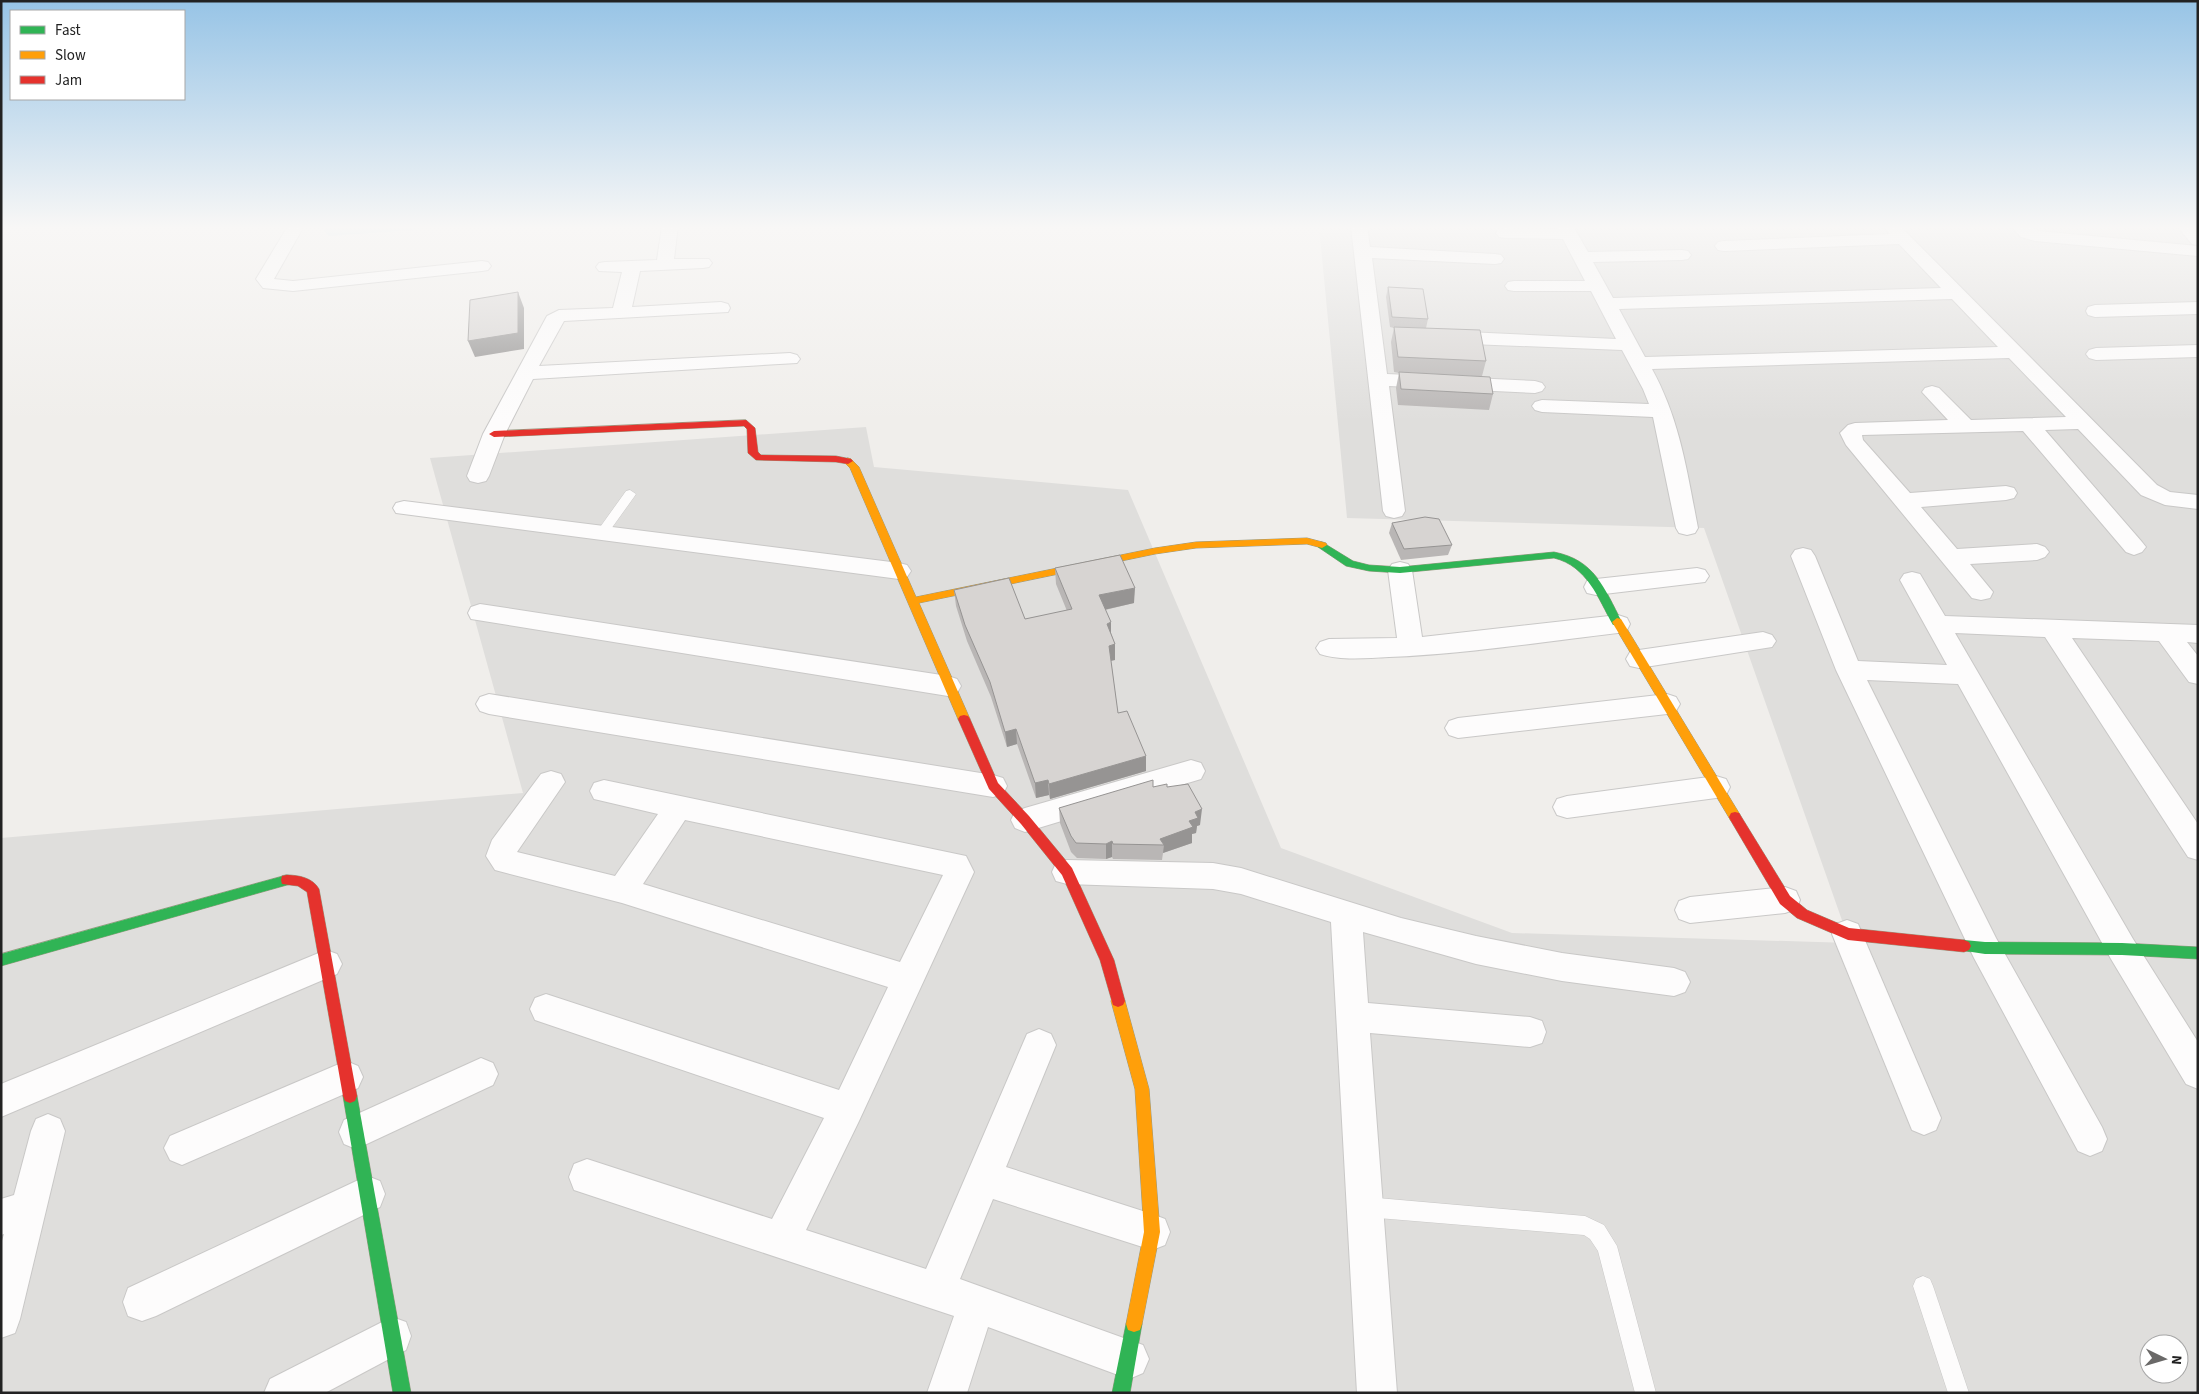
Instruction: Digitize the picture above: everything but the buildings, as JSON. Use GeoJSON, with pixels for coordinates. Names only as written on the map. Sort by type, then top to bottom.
{"type":"FeatureCollection","features":[{"type":"Feature","properties":{"kind":"street"},"geometry":{"type":"LineString","coordinates":[[621,313],[626,291]]}},
{"type":"Feature","properties":{"kind":"street"},"geometry":{"type":"LineString","coordinates":[[1367,291],[1394,511]]}},
{"type":"Feature","properties":{"kind":"street"},"geometry":{"type":"LineString","coordinates":[[1601,291],[1640,363],[1668,426],[1687,528]]}},
{"type":"Feature","properties":{"kind":"street"},"geometry":{"type":"LineString","coordinates":[[1953,291],[2149,490],[2165,498],[2198,502]]}},
{"type":"Feature","properties":{"kind":"street"},"geometry":{"type":"LineString","coordinates":[[1608,304],[1956,294]]}},
{"type":"Feature","properties":{"kind":"street"},"geometry":{"type":"LineString","coordinates":[[478,476],[494,434],[554,320],[560,316],[721,308]]}},
{"type":"Feature","properties":{"kind":"street"},"geometry":{"type":"LineString","coordinates":[[2095,311],[2198,308]]}},
{"type":"Feature","properties":{"kind":"street"},"geometry":{"type":"LineString","coordinates":[[1372,334],[1392,335]]}},
{"type":"Feature","properties":{"kind":"street"},"geometry":{"type":"LineString","coordinates":[[1432,337],[1630,345]]}},
{"type":"Feature","properties":{"kind":"street"},"geometry":{"type":"LineString","coordinates":[[1640,363],[2014,352]]}},
{"type":"Feature","properties":{"kind":"street"},"geometry":{"type":"LineString","coordinates":[[2096,354],[2195,354]]}},
{"type":"Feature","properties":{"kind":"street"},"geometry":{"type":"LineString","coordinates":[[526,373],[790,359]]}},
{"type":"Feature","properties":{"kind":"street"},"geometry":{"type":"LineString","coordinates":[[1378,380],[1535,387]]}},
{"type":"Feature","properties":{"kind":"street"},"geometry":{"type":"LineString","coordinates":[[1932,392],[1965,426]]}},
{"type":"Feature","properties":{"kind":"street"},"geometry":{"type":"LineString","coordinates":[[1542,406],[1662,411]]}},
{"type":"Feature","properties":{"kind":"street"},"geometry":{"type":"LineString","coordinates":[[494,434],[725,422],[746,423],[752,428],[753,453],[759,458],[836,459],[848,461],[854,467],[993,786],[1025,820],[1067,872],[1107,960],[1142,1089],[1152,1232],[1125,1376],[976,1304],[587,1177]]}},
{"type":"Feature","properties":{"kind":"street"},"geometry":{"type":"LineString","coordinates":[[1981,592],[1853,441],[1851,433],[1855,429],[2082,423]]}},
{"type":"Feature","properties":{"kind":"street"},"geometry":{"type":"LineString","coordinates":[[2028,424],[2134,547]]}},
{"type":"Feature","properties":{"kind":"street"},"geometry":{"type":"LineString","coordinates":[[1904,501],[2006,493]]}},
{"type":"Feature","properties":{"kind":"street"},"geometry":{"type":"LineString","coordinates":[[404,508],[899,571]]}},
{"type":"Feature","properties":{"kind":"street"},"geometry":{"type":"LineString","coordinates":[[912,601],[1105,560],[1196,545],[1307,540],[1320,542],[1340,559],[1350,564],[1400,570],[1560,556],[1577,560],[1585,568],[1784,900],[1802,914],[1847,934],[1985,948],[2122,949],[2198,953]]}},
{"type":"Feature","properties":{"kind":"street"},"geometry":{"type":"LineString","coordinates":[[1951,557],[2037,552]]}},
{"type":"Feature","properties":{"kind":"street"},"geometry":{"type":"LineString","coordinates":[[1802,556],[1849,670],[1985,948],[2090,1139]]}},
{"type":"Feature","properties":{"kind":"street"},"geometry":{"type":"LineString","coordinates":[[1400,570],[1411,647]]}},
{"type":"Feature","properties":{"kind":"street"},"geometry":{"type":"LineString","coordinates":[[1596,587],[1697,576]]}},
{"type":"Feature","properties":{"kind":"street"},"geometry":{"type":"LineString","coordinates":[[1912,580],[2122,949],[2198,1073]]}},
{"type":"Feature","properties":{"kind":"street"},"geometry":{"type":"LineString","coordinates":[[480,613],[948,686]]}},
{"type":"Feature","properties":{"kind":"street"},"geometry":{"type":"LineString","coordinates":[[1329,648],[1367,650],[1411,647],[1618,624]]}},
{"type":"Feature","properties":{"kind":"street"},"geometry":{"type":"LineString","coordinates":[[1937,624],[2198,634]]}},
{"type":"Feature","properties":{"kind":"street"},"geometry":{"type":"LineString","coordinates":[[2052,628],[2198,848]]}},
{"type":"Feature","properties":{"kind":"street"},"geometry":{"type":"LineString","coordinates":[[2166,633],[2198,675]]}},
{"type":"Feature","properties":{"kind":"street"},"geometry":{"type":"LineString","coordinates":[[1640,659],[1763,641]]}},
{"type":"Feature","properties":{"kind":"street"},"geometry":{"type":"LineString","coordinates":[[1849,670],[1966,675]]}},
{"type":"Feature","properties":{"kind":"street"},"geometry":{"type":"LineString","coordinates":[[490,704],[993,786]]}},
{"type":"Feature","properties":{"kind":"street"},"geometry":{"type":"LineString","coordinates":[[1458,728],[1667,704]]}},
{"type":"Feature","properties":{"kind":"street"},"geometry":{"type":"LineString","coordinates":[[1025,820],[1191,771]]}},
{"type":"Feature","properties":{"kind":"street"},"geometry":{"type":"LineString","coordinates":[[551,782],[502,849],[501,856],[506,861],[622,890],[909,979]]}},
{"type":"Feature","properties":{"kind":"street"},"geometry":{"type":"LineString","coordinates":[[1567,807],[1716,787]]}},
{"type":"Feature","properties":{"kind":"street"},"geometry":{"type":"LineString","coordinates":[[604,791],[956,865],[959,872],[847,1109],[781,1240]]}},
{"type":"Feature","properties":{"kind":"street"},"geometry":{"type":"LineString","coordinates":[[622,890],[678,806]]}},
{"type":"Feature","properties":{"kind":"street"},"geometry":{"type":"LineString","coordinates":[[1067,872],[1213,876],[1241,881],[1401,931],[1476,950],[1562,967],[1674,982]]}},
{"type":"Feature","properties":{"kind":"street"},"geometry":{"type":"LineString","coordinates":[[1,960],[275,882],[295,880],[305,882],[313,890],[402,1393]]}},
{"type":"Feature","properties":{"kind":"street"},"geometry":{"type":"LineString","coordinates":[[1690,910],[1784,900]]}},
{"type":"Feature","properties":{"kind":"street"},"geometry":{"type":"LineString","coordinates":[[1346,914],[1377,1393]]}},
{"type":"Feature","properties":{"kind":"street"},"geometry":{"type":"LineString","coordinates":[[1847,934],[1924,1118]]}},
{"type":"Feature","properties":{"kind":"street"},"geometry":{"type":"LineString","coordinates":[[1,1101],[326,964]]}},
{"type":"Feature","properties":{"kind":"street"},"geometry":{"type":"LineString","coordinates":[[546,1009],[847,1109]]}},
{"type":"Feature","properties":{"kind":"street"},"geometry":{"type":"LineString","coordinates":[[1353,1017],[1530,1032]]}},
{"type":"Feature","properties":{"kind":"street"},"geometry":{"type":"LineString","coordinates":[[936,1291],[1039,1045]]}},
{"type":"Feature","properties":{"kind":"street"},"geometry":{"type":"LineString","coordinates":[[356,1132],[481,1074]]}},
{"type":"Feature","properties":{"kind":"street"},"geometry":{"type":"LineString","coordinates":[[182,1148],[346,1076]]}},
{"type":"Feature","properties":{"kind":"street"},"geometry":{"type":"LineString","coordinates":[[1,1319],[15,1212],[48,1132]]}},
{"type":"Feature","properties":{"kind":"street"},"geometry":{"type":"LineString","coordinates":[[983,1178],[1152,1232]]}},
{"type":"Feature","properties":{"kind":"street"},"geometry":{"type":"LineString","coordinates":[[142,1302],[367,1194]]}},
{"type":"Feature","properties":{"kind":"street"},"geometry":{"type":"LineString","coordinates":[[948,1393],[976,1304]]}},
{"type":"Feature","properties":{"kind":"street"},"geometry":{"type":"LineString","coordinates":[[284,1393],[392,1336]]}},
{"type":"Feature","properties":{"kind":"lane"},"geometry":{"type":"LineString","coordinates":[[602,534],[630,494]]}},
{"type":"Feature","properties":{"kind":"lane"},"geometry":{"type":"LineString","coordinates":[[1365,1207],[1585,1226],[1597,1232],[1607,1246],[1646,1393]]}},
{"type":"Feature","properties":{"kind":"lane"},"geometry":{"type":"LineString","coordinates":[[1923,1286],[1959,1393]]}},
{"type":"Feature","properties":{"kind":"shaded area"},"geometry":{"type":"Polygon","coordinates":[[[1325,291],[2198,291],[2198,1393],[1,1393],[1,838],[523,793],[430,458],[866,427],[874,467],[1128,490],[1281,848],[1512,933],[1850,943],[1704,528],[1347,518],[1325,291]]]}},
{"type":"Feature","properties":{"kind":"traffic: fast"},"geometry":{"type":"LineString","coordinates":[[1322,545],[1350,564],[1369,568],[1400,570],[1554,555],[1566,558],[1576,563],[1593,579],[1617,622]]}},
{"type":"Feature","properties":{"kind":"traffic: fast"},"geometry":{"type":"LineString","coordinates":[[1,960],[287,880]]}},
{"type":"Feature","properties":{"kind":"traffic: fast"},"geometry":{"type":"LineString","coordinates":[[1964,946],[1985,948],[2122,949],[2198,953]]}},
{"type":"Feature","properties":{"kind":"traffic: fast"},"geometry":{"type":"LineString","coordinates":[[350,1096],[402,1393]]}},
{"type":"Feature","properties":{"kind":"traffic: fast"},"geometry":{"type":"LineString","coordinates":[[1121,1393],[1134,1324]]}},
{"type":"Feature","properties":{"kind":"traffic: slow"},"geometry":{"type":"LineString","coordinates":[[848,461],[854,467],[964,719]]}},
{"type":"Feature","properties":{"kind":"traffic: slow"},"geometry":{"type":"LineString","coordinates":[[912,601],[1155,551],[1196,545],[1307,541],[1322,545]]}},
{"type":"Feature","properties":{"kind":"traffic: slow"},"geometry":{"type":"LineString","coordinates":[[1617,622],[1735,817]]}},
{"type":"Feature","properties":{"kind":"traffic: slow"},"geometry":{"type":"LineString","coordinates":[[1118,1001],[1142,1089],[1152,1232],[1134,1324]]}},
{"type":"Feature","properties":{"kind":"traffic: jam"},"geometry":{"type":"LineString","coordinates":[[494,434],[746,423],[751,428],[753,453],[759,458],[836,459],[848,461]]}},
{"type":"Feature","properties":{"kind":"traffic: jam"},"geometry":{"type":"LineString","coordinates":[[964,719],[993,786],[1025,820],[1067,872],[1107,960],[1118,1001]]}},
{"type":"Feature","properties":{"kind":"traffic: jam"},"geometry":{"type":"LineString","coordinates":[[1735,817],[1785,900],[1802,914],[1848,934],[1964,946]]}},
{"type":"Feature","properties":{"kind":"traffic: jam"},"geometry":{"type":"LineString","coordinates":[[287,880],[300,881],[313,889],[350,1096]]}}]}
